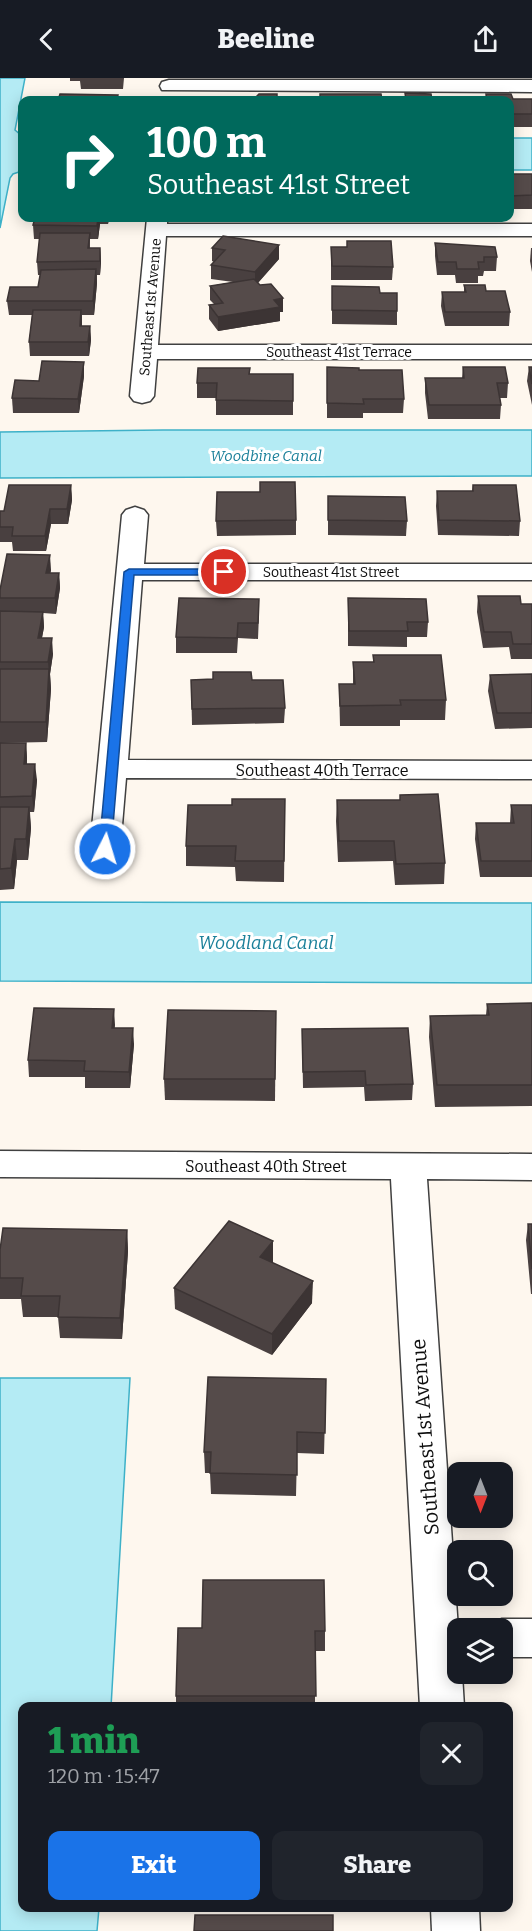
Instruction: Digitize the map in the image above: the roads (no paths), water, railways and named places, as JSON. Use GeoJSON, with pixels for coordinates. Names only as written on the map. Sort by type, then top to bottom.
{"type":"FeatureCollection","features":[{"type":"Feature","properties":{"kind":"street"},"geometry":{"type":"LineString","coordinates":[[168,88],[532,86]]}},
{"type":"Feature","properties":{"kind":"street"},"geometry":{"type":"LineString","coordinates":[[157,224],[532,230]]}},
{"type":"Feature","properties":{"kind":"street","name":"Southeast 1st Avenue"},"geometry":{"type":"LineString","coordinates":[[142,396],[157,224]]}},
{"type":"Feature","properties":{"kind":"street","name":"Southeast 41st Terrace"},"geometry":{"type":"LineString","coordinates":[[146,352],[532,352]]}},
{"type":"Feature","properties":{"kind":"street"},"geometry":{"type":"LineString","coordinates":[[105,849],[135,515]]}},
{"type":"Feature","properties":{"kind":"street","name":"Southeast 41st Street"},"geometry":{"type":"LineString","coordinates":[[129,572],[532,572]]}},
{"type":"Feature","properties":{"kind":"street","name":"Southeast 40th Terrace"},"geometry":{"type":"LineString","coordinates":[[112,769],[532,770]]}},
{"type":"Feature","properties":{"kind":"street","name":"Southeast 40th Street"},"geometry":{"type":"LineString","coordinates":[[0,1164],[532,1167]]}},
{"type":"Feature","properties":{"kind":"street","name":"Southeast 1st Avenue"},"geometry":{"type":"LineString","coordinates":[[408,1166],[447,1638],[442,1702]]}},
{"type":"Feature","properties":{"kind":"street"},"geometry":{"type":"LineString","coordinates":[[513,1638],[532,1638]]}},
{"type":"Feature","properties":{"kind":"street"},"geometry":{"type":"LineString","coordinates":[[455,1912],[456,1931]]}},
{"type":"Feature","properties":{"kind":"water"},"geometry":{"type":"Polygon","coordinates":[[[0,78],[25,78],[22,96],[18,96],[15,130],[18,133],[18,172],[10,178],[0,228],[0,78]]]}},
{"type":"Feature","properties":{"kind":"water"},"geometry":{"type":"Polygon","coordinates":[[[514,138],[532,138],[532,170],[514,170],[514,138]]]}},
{"type":"Feature","properties":{"kind":"water","name":"Woodbine Canal"},"geometry":{"type":"Polygon","coordinates":[[[532,430],[532,476],[0,478],[0,432],[532,430]]]}},
{"type":"Feature","properties":{"kind":"water","name":"Woodland Canal"},"geometry":{"type":"Polygon","coordinates":[[[0,902],[532,903],[532,983],[0,981],[0,902]]]}},
{"type":"Feature","properties":{"kind":"water"},"geometry":{"type":"Polygon","coordinates":[[[0,1378],[130,1378],[111,1702],[18,1702],[18,1912],[99,1912],[97,1931],[0,1931],[0,1378]]]}}]}
